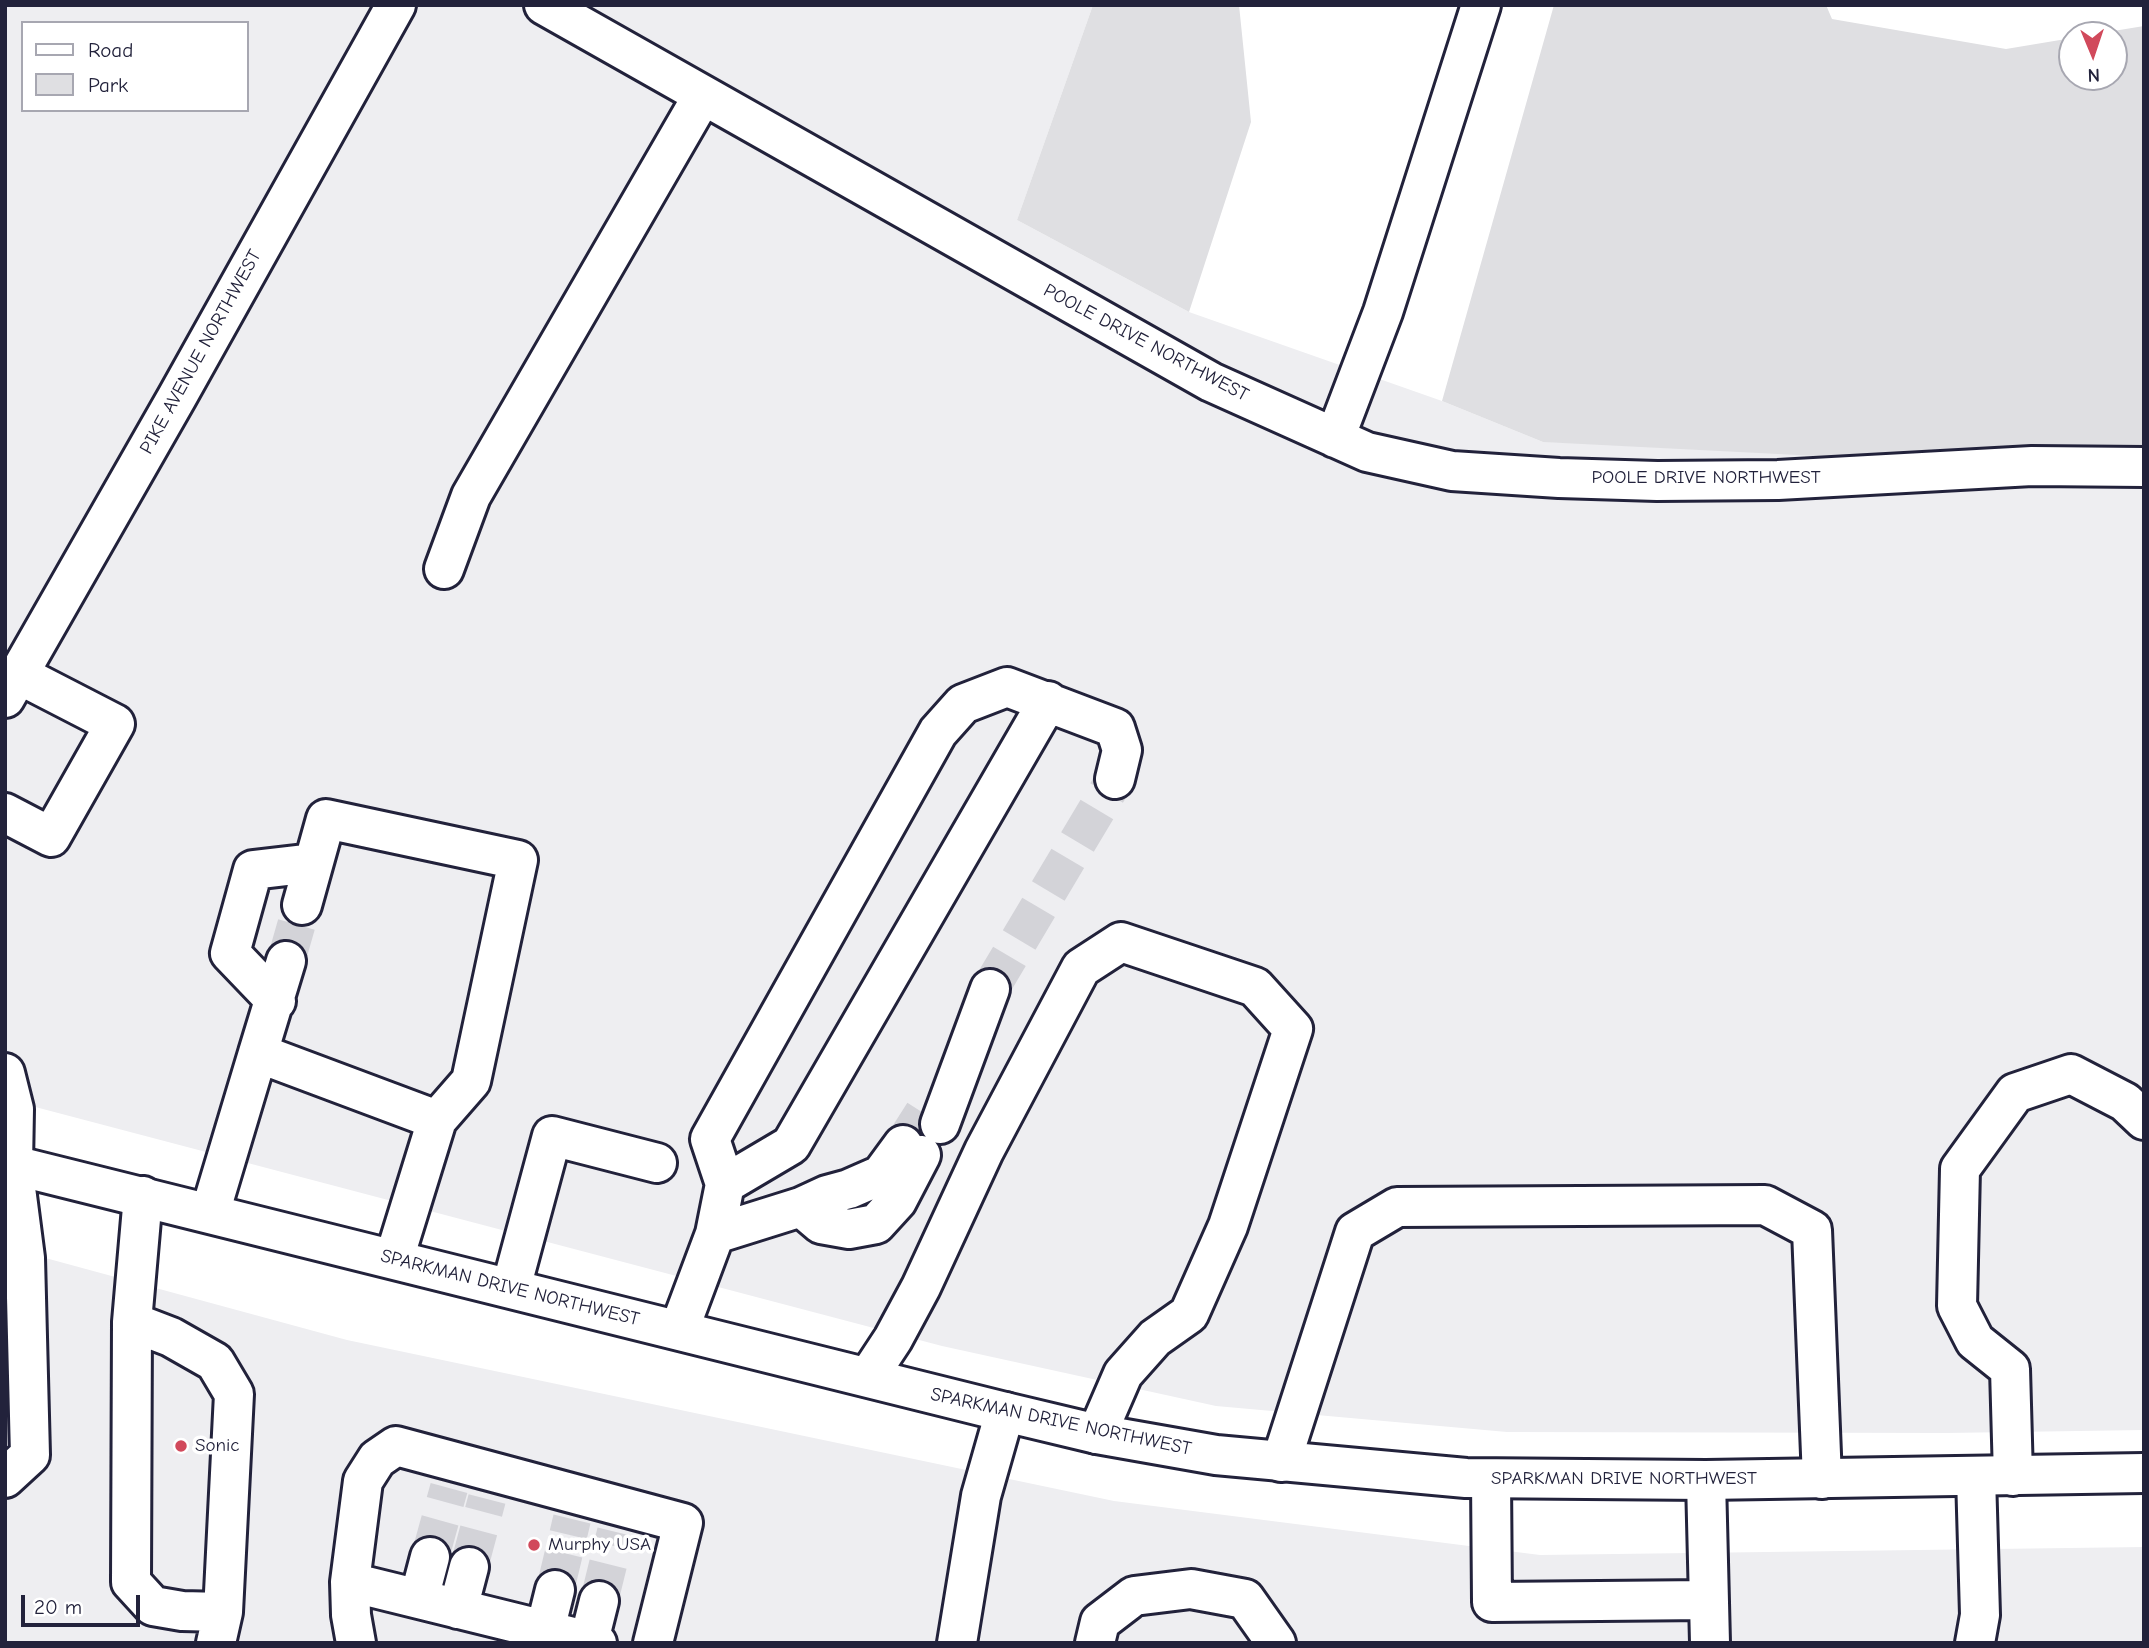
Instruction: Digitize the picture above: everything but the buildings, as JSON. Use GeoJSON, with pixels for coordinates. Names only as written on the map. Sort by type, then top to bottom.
{"type":"FeatureCollection","features":[{"type":"Feature","properties":{"kind":"street","name":"PIKE AVENUE NORTHWEST"},"geometry":{"type":"LineString","coordinates":[[12,686],[396,5]]}},
{"type":"Feature","properties":{"kind":"street","name":"POOLE DRIVE NORTHWEST"},"geometry":{"type":"LineString","coordinates":[[544,5],[1211,382],[1367,452],[1452,471],[1559,478],[1778,480],[2032,466],[2144,467]]}},
{"type":"Feature","properties":{"kind":"street"},"geometry":{"type":"LineString","coordinates":[[1335,438],[1383,312],[1481,5]]}},
{"type":"Feature","properties":{"kind":"street"},"geometry":{"type":"LineString","coordinates":[[444,569],[471,496],[703,95]]}},
{"type":"Feature","properties":{"kind":"street"},"geometry":{"type":"LineString","coordinates":[[5,813],[51,837],[115,724],[12,686]]}},
{"type":"Feature","properties":{"kind":"street"},"geometry":{"type":"LineString","coordinates":[[679,1329],[715,1234],[725,1184],[710,1139],[938,732],[963,704],[1007,687],[1115,727],[1122,750],[1115,779]]}},
{"type":"Feature","properties":{"kind":"street"},"geometry":{"type":"LineString","coordinates":[[725,1184],[791,1145],[1048,701]]}},
{"type":"Feature","properties":{"kind":"street"},"geometry":{"type":"LineString","coordinates":[[302,905],[326,819],[518,860],[471,1081],[437,1120],[394,1259]]}},
{"type":"Feature","properties":{"kind":"street"},"geometry":{"type":"LineString","coordinates":[[276,1001],[230,953],[249,881],[253,870],[313,863]]}},
{"type":"Feature","properties":{"kind":"street"},"geometry":{"type":"LineString","coordinates":[[868,1377],[893,1339],[921,1287],[984,1151],[1081,968],[1121,942],[1255,987],[1293,1029],[1228,1226],[1189,1314],[1155,1338],[1124,1374],[1097,1433]]}},
{"type":"Feature","properties":{"kind":"street"},"geometry":{"type":"LineString","coordinates":[[211,1213],[286,961]]}},
{"type":"Feature","properties":{"kind":"street"},"geometry":{"type":"LineString","coordinates":[[715,1234],[801,1207],[821,1224],[849,1229],[876,1224],[897,1201],[922,1134],[957,1077],[990,989]]}},
{"type":"Feature","properties":{"kind":"street"},"geometry":{"type":"LineString","coordinates":[[258,1054],[437,1120]]}},
{"type":"Feature","properties":{"kind":"street"},"geometry":{"type":"LineString","coordinates":[[5,1073],[15,1109],[9,1164],[25,1258],[30,1455],[5,1478]]}},
{"type":"Feature","properties":{"kind":"street"},"geometry":{"type":"LineString","coordinates":[[1975,1643],[1994,1476],[2010,1369],[1976,1341],[1957,1306],[1960,1169],[2015,1093],[2071,1074],[2124,1102],[2144,1120]]}},
{"type":"Feature","properties":{"kind":"street"},"geometry":{"type":"LineString","coordinates":[[511,1288],[552,1136],[657,1163]]}},
{"type":"Feature","properties":{"kind":"street","name":"SPARKMAN DRIVE NORTHWEST"},"geometry":{"type":"LineString","coordinates":[[9,1164],[1004,1412],[1216,1455],[1491,1479],[1822,1479],[2144,1473]]}},
{"type":"Feature","properties":{"kind":"street"},"geometry":{"type":"LineString","coordinates":[[132,1322],[171,1337],[215,1362],[234,1394],[219,1628],[182,1611],[153,1605],[131,1583],[132,1322],[143,1196]]}},
{"type":"Feature","properties":{"kind":"street"},"geometry":{"type":"LineString","coordinates":[[1281,1461],[1355,1232],[1397,1207],[1765,1205],[1812,1230],[1822,1479]]}},
{"type":"Feature","properties":{"kind":"street"},"geometry":{"type":"LineString","coordinates":[[957,1643],[981,1496],[1004,1412]]}},
{"type":"Feature","properties":{"kind":"street"},"geometry":{"type":"LineString","coordinates":[[356,1643],[351,1615],[350,1582],[363,1481],[377,1459],[396,1446],[452,1475],[490,1486],[619,1519],[683,1523],[653,1643]]}},
{"type":"Feature","properties":{"kind":"street"},"geometry":{"type":"LineString","coordinates":[[1491,1479],[1492,1602],[1707,1600]]}},
{"type":"Feature","properties":{"kind":"street"},"geometry":{"type":"LineString","coordinates":[[1706,1480],[1710,1643]]}},
{"type":"Feature","properties":{"kind":"street"},"geometry":{"type":"LineString","coordinates":[[419,1599],[430,1557]]}},
{"type":"Feature","properties":{"kind":"street"},"geometry":{"type":"LineString","coordinates":[[458,1609],[469,1567]]}},
{"type":"Feature","properties":{"kind":"street"},"geometry":{"type":"LineString","coordinates":[[350,1582],[593,1642],[599,1601]]}},
{"type":"Feature","properties":{"kind":"street"},"geometry":{"type":"LineString","coordinates":[[1095,1643],[1100,1622],[1135,1596],[1191,1589],[1245,1599],[1276,1643]]}},
{"type":"Feature","properties":{"kind":"street"},"geometry":{"type":"LineString","coordinates":[[545,1630],[555,1590]]}},
{"type":"Feature","properties":{"kind":"shaded area"},"geometry":{"type":"Polygon","coordinates":[[[5,5],[1093,5],[1017,220],[1189,312],[1442,401],[1543,442],[2144,451],[2144,1430],[1946,1433],[1507,1432],[1216,1406],[942,1346],[5,1099],[5,5]]]}},
{"type":"Feature","properties":{"kind":"shaded area"},"geometry":{"type":"Polygon","coordinates":[[[5,1247],[347,1340],[1114,1501],[1540,1555],[2144,1547],[2144,1643],[5,1643],[5,1247]]]}},
{"type":"Feature","properties":{"kind":"green space"},"geometry":{"type":"Polygon","coordinates":[[[1093,5],[1239,5],[1251,122],[1189,312],[1017,220],[1093,5]]]}},
{"type":"Feature","properties":{"kind":"green space"},"geometry":{"type":"Polygon","coordinates":[[[1554,5],[1826,5],[1832,19],[2006,49],[2058,40],[2058,91],[2128,91],[2128,29],[2144,26],[2144,451],[1876,459],[1543,442],[1442,401],[1554,5]]]}},
{"type":"Feature","properties":{"kind":"tunnel"},"geometry":{"type":"LineString","coordinates":[[990,989],[1115,779]]}},
{"type":"Feature","properties":{"kind":"tunnel"},"geometry":{"type":"LineString","coordinates":[[286,961],[302,905]]}},
{"type":"Feature","properties":{"kind":"tunnel"},"geometry":{"type":"LineString","coordinates":[[903,1145],[924,1112]]}},
{"type":"Feature","properties":{"kind":"tunnel"},"geometry":{"type":"LineString","coordinates":[[430,1557],[449,1488]]}},
{"type":"Feature","properties":{"kind":"tunnel"},"geometry":{"type":"LineString","coordinates":[[469,1567],[487,1499]]}},
{"type":"Feature","properties":{"kind":"tunnel"},"geometry":{"type":"LineString","coordinates":[[555,1590],[572,1519]]}},
{"type":"Feature","properties":{"kind":"tunnel"},"geometry":{"type":"LineString","coordinates":[[599,1601],[616,1532]]}},
{"type":"Feature","properties":{"kind":"place","name":"Sonic"},"geometry":{"type":"Point","coordinates":[181,1446]}},
{"type":"Feature","properties":{"kind":"place","name":"Murphy USA"},"geometry":{"type":"Point","coordinates":[534,1545]}}]}
